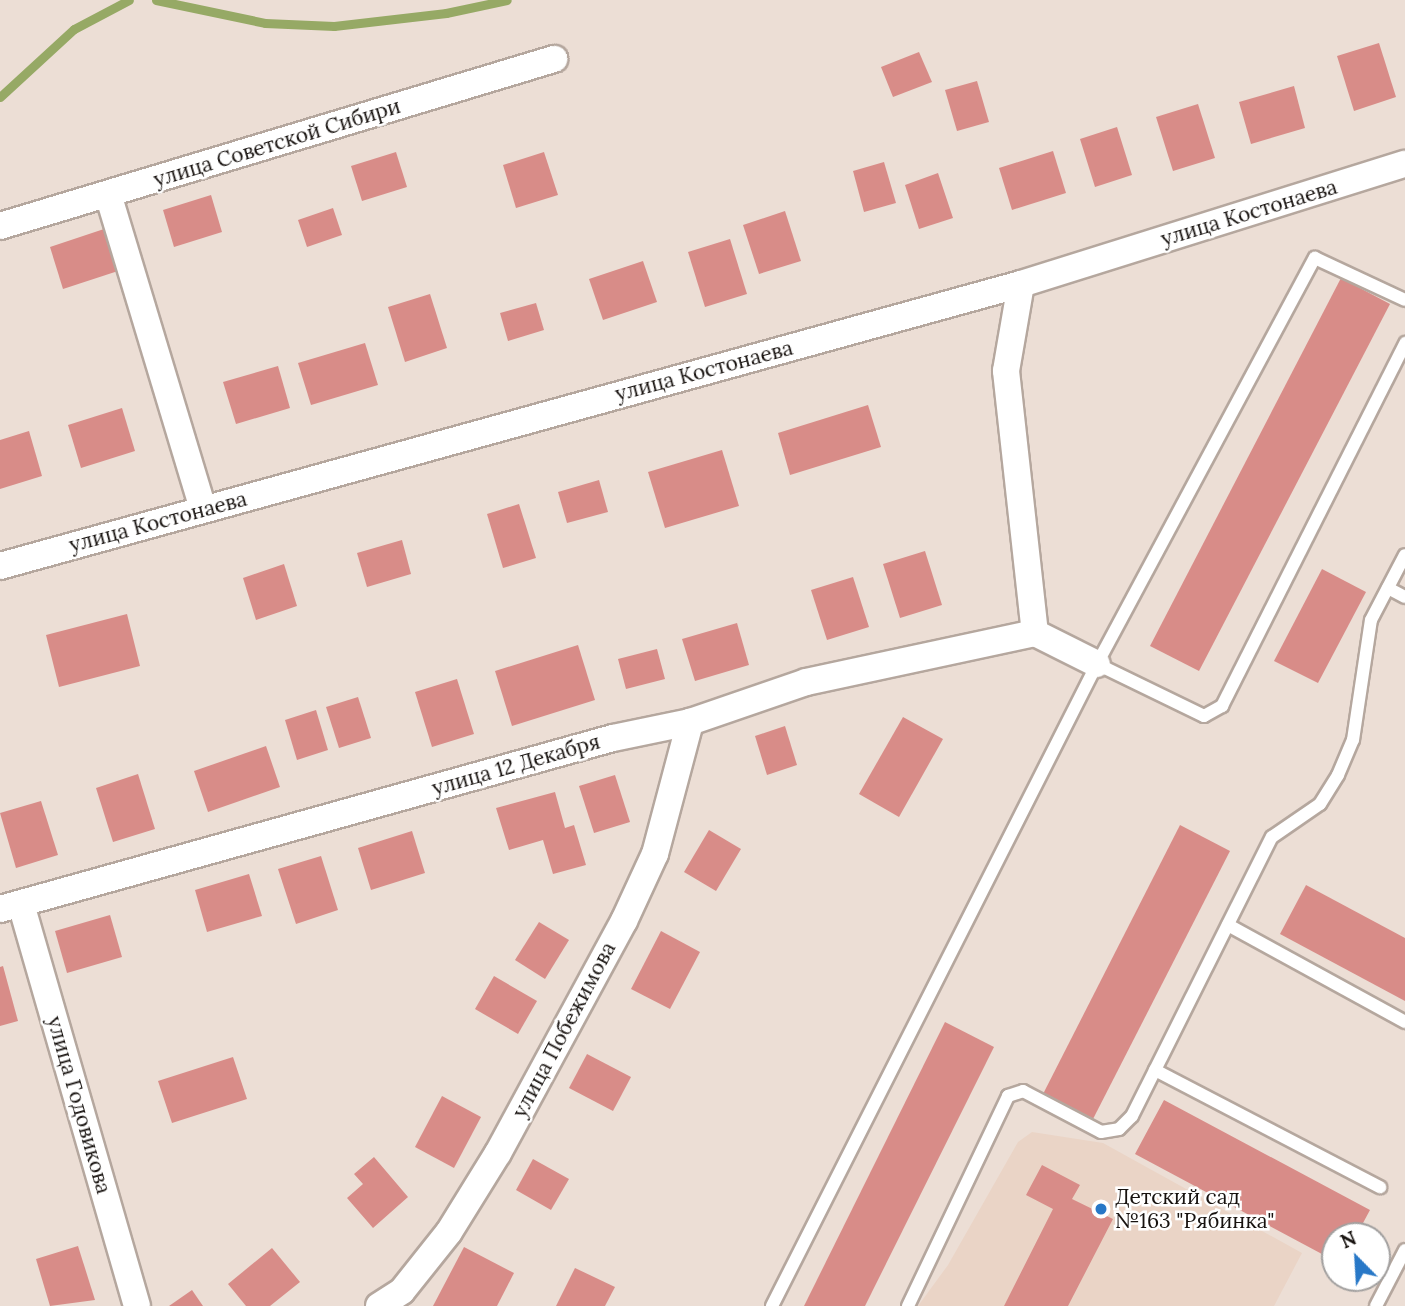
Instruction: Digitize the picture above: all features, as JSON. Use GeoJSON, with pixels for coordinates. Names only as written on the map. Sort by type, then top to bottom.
{"type":"FeatureCollection","features":[{"type":"Feature","properties":{"kind":"street","name":"улица Советской Сибири"},"geometry":{"type":"LineString","coordinates":[[0,226],[554,60]]}},
{"type":"Feature","properties":{"kind":"street","name":"улица Костонаева"},"geometry":{"type":"LineString","coordinates":[[0,566],[1021,284],[1405,164]]}},
{"type":"Feature","properties":{"kind":"street"},"geometry":{"type":"LineString","coordinates":[[108,194],[204,509]]}},
{"type":"Feature","properties":{"kind":"street"},"geometry":{"type":"LineString","coordinates":[[1021,284],[1006,371],[1035,633],[1097,664]]}},
{"type":"Feature","properties":{"kind":"street","name":"улица 12 Декабря"},"geometry":{"type":"LineString","coordinates":[[10,906],[613,738],[690,722],[807,682],[1035,633]]}},
{"type":"Feature","properties":{"kind":"street","name":"улица Побежимова"},"geometry":{"type":"LineString","coordinates":[[379,1306],[402,1291],[449,1232],[498,1153],[624,921],[654,854],[690,722]]}},
{"type":"Feature","properties":{"kind":"street","name":"улица Годовикова"},"geometry":{"type":"LineString","coordinates":[[10,906],[136,1306]]}},
{"type":"Feature","properties":{"kind":"lane"},"geometry":{"type":"LineString","coordinates":[[772,1306],[1097,664],[1315,258],[1405,300]]}},
{"type":"Feature","properties":{"kind":"lane"},"geometry":{"type":"LineString","coordinates":[[1097,664],[1204,716],[1222,706],[1405,343]]}},
{"type":"Feature","properties":{"kind":"lane"},"geometry":{"type":"LineString","coordinates":[[908,1306],[1008,1096],[1023,1091],[1101,1132],[1119,1129],[1132,1116],[1272,837],[1320,804],[1338,775],[1353,740],[1371,621],[1405,555]]}},
{"type":"Feature","properties":{"kind":"lane"},"geometry":{"type":"LineString","coordinates":[[1388,588],[1405,597]]}},
{"type":"Feature","properties":{"kind":"lane"},"geometry":{"type":"LineString","coordinates":[[1228,925],[1405,1022]]}},
{"type":"Feature","properties":{"kind":"lane"},"geometry":{"type":"LineString","coordinates":[[1155,1070],[1380,1187]]}},
{"type":"Feature","properties":{"kind":"lane"},"geometry":{"type":"LineString","coordinates":[[1376,1306],[1405,1251]]}},
{"type":"Feature","properties":{"kind":"shaded area","name":"Детский сад №163 \"Рябинка\""},"geometry":{"type":"Polygon","coordinates":[[[1032,1132],[1103,1143],[1302,1253],[1274,1306],[918,1306],[948,1265],[1018,1142],[1032,1132]]]}},
{"type":"Feature","properties":{"kind":"building"},"geometry":{"type":"Polygon","coordinates":[[[1379,43],[1396,97],[1354,111],[1337,56],[1379,43]]]}},
{"type":"Feature","properties":{"kind":"building"},"geometry":{"type":"Polygon","coordinates":[[[919,52],[932,82],[893,97],[881,67],[919,52]]]}},
{"type":"Feature","properties":{"kind":"building"},"geometry":{"type":"Polygon","coordinates":[[[977,81],[989,122],[957,131],[945,90],[977,81]]]}},
{"type":"Feature","properties":{"kind":"building"},"geometry":{"type":"Polygon","coordinates":[[[1294,86],[1305,128],[1251,144],[1239,102],[1294,86]]]}},
{"type":"Feature","properties":{"kind":"building"},"geometry":{"type":"Polygon","coordinates":[[[1198,104],[1215,158],[1173,171],[1156,117],[1198,104]]]}},
{"type":"Feature","properties":{"kind":"building"},"geometry":{"type":"Polygon","coordinates":[[[1117,127],[1132,175],[1095,187],[1080,139],[1117,127]]]}},
{"type":"Feature","properties":{"kind":"building"},"geometry":{"type":"Polygon","coordinates":[[[1053,151],[1066,193],[1012,210],[999,168],[1053,151]]]}},
{"type":"Feature","properties":{"kind":"building"},"geometry":{"type":"Polygon","coordinates":[[[396,152],[407,187],[362,201],[351,166],[396,152]]]}},
{"type":"Feature","properties":{"kind":"building"},"geometry":{"type":"Polygon","coordinates":[[[544,152],[558,195],[516,208],[503,165],[544,152]]]}},
{"type":"Feature","properties":{"kind":"building"},"geometry":{"type":"Polygon","coordinates":[[[884,162],[896,203],[864,212],[853,171],[884,162]]]}},
{"type":"Feature","properties":{"kind":"building"},"geometry":{"type":"Polygon","coordinates":[[[938,173],[953,218],[919,229],[905,185],[938,173]]]}},
{"type":"Feature","properties":{"kind":"building"},"geometry":{"type":"Polygon","coordinates":[[[211,195],[222,232],[174,247],[163,210],[211,195]]]}},
{"type":"Feature","properties":{"kind":"building"},"geometry":{"type":"Polygon","coordinates":[[[333,208],[342,235],[307,247],[298,220],[333,208]]]}},
{"type":"Feature","properties":{"kind":"building"},"geometry":{"type":"Polygon","coordinates":[[[785,211],[801,261],[759,274],[743,225],[785,211]]]}},
{"type":"Feature","properties":{"kind":"building"},"geometry":{"type":"Polygon","coordinates":[[[104,229],[118,271],[63,289],[50,247],[104,229]]]}},
{"type":"Feature","properties":{"kind":"building"},"geometry":{"type":"Polygon","coordinates":[[[730,239],[747,294],[705,307],[688,252],[730,239]]]}},
{"type":"Feature","properties":{"kind":"building"},"geometry":{"type":"Polygon","coordinates":[[[643,261],[657,302],[603,320],[589,279],[643,261]]]}},
{"type":"Feature","properties":{"kind":"building"},"geometry":{"type":"Polygon","coordinates":[[[1341,278],[1390,304],[1199,671],[1150,646],[1341,278]]]}},
{"type":"Feature","properties":{"kind":"building"},"geometry":{"type":"Polygon","coordinates":[[[430,294],[447,348],[405,362],[388,307],[430,294]]]}},
{"type":"Feature","properties":{"kind":"building"},"geometry":{"type":"Polygon","coordinates":[[[536,303],[544,330],[508,341],[500,313],[536,303]]]}},
{"type":"Feature","properties":{"kind":"building"},"geometry":{"type":"Polygon","coordinates":[[[365,343],[378,385],[311,405],[298,363],[365,343]]]}},
{"type":"Feature","properties":{"kind":"building"},"geometry":{"type":"Polygon","coordinates":[[[278,366],[290,408],[236,424],[223,382],[278,366]]]}},
{"type":"Feature","properties":{"kind":"building"},"geometry":{"type":"Polygon","coordinates":[[[868,405],[881,447],[790,475],[778,433],[868,405]]]}},
{"type":"Feature","properties":{"kind":"building"},"geometry":{"type":"Polygon","coordinates":[[[122,408],[135,451],[81,468],[68,425],[122,408]]]}},
{"type":"Feature","properties":{"kind":"building"},"geometry":{"type":"Polygon","coordinates":[[[29,431],[42,476],[0,489],[0,440],[29,431]]]}},
{"type":"Feature","properties":{"kind":"building"},"geometry":{"type":"Polygon","coordinates":[[[722,450],[739,506],[665,528],[648,472],[722,450]]]}},
{"type":"Feature","properties":{"kind":"building"},"geometry":{"type":"Polygon","coordinates":[[[599,480],[608,512],[567,523],[558,492],[599,480]]]}},
{"type":"Feature","properties":{"kind":"building"},"geometry":{"type":"Polygon","coordinates":[[[519,504],[536,558],[503,568],[487,514],[519,504]]]}},
{"type":"Feature","properties":{"kind":"building"},"geometry":{"type":"Polygon","coordinates":[[[402,540],[411,574],[367,587],[357,553],[402,540]]]}},
{"type":"Feature","properties":{"kind":"building"},"geometry":{"type":"Polygon","coordinates":[[[925,551],[942,605],[900,618],[883,564],[925,551]]]}},
{"type":"Feature","properties":{"kind":"building"},"geometry":{"type":"Polygon","coordinates":[[[284,564],[297,606],[256,620],[243,578],[284,564]]]}},
{"type":"Feature","properties":{"kind":"building"},"geometry":{"type":"Polygon","coordinates":[[[1322,569],[1366,592],[1318,683],[1274,661],[1322,569]]]}},
{"type":"Feature","properties":{"kind":"building"},"geometry":{"type":"Polygon","coordinates":[[[853,577],[869,627],[827,640],[811,590],[853,577]]]}},
{"type":"Feature","properties":{"kind":"building"},"geometry":{"type":"Polygon","coordinates":[[[127,614],[140,666],[59,687],[46,635],[127,614]]]}},
{"type":"Feature","properties":{"kind":"building"},"geometry":{"type":"Polygon","coordinates":[[[737,623],[749,665],[695,681],[682,639],[737,623]]]}},
{"type":"Feature","properties":{"kind":"building"},"geometry":{"type":"Polygon","coordinates":[[[578,645],[595,700],[512,726],[495,671],[578,645]]]}},
{"type":"Feature","properties":{"kind":"building"},"geometry":{"type":"Polygon","coordinates":[[[657,649],[665,679],[626,689],[618,659],[657,649]]]}},
{"type":"Feature","properties":{"kind":"building"},"geometry":{"type":"Polygon","coordinates":[[[457,679],[474,734],[432,747],[415,692],[457,679]]]}},
{"type":"Feature","properties":{"kind":"building"},"geometry":{"type":"Polygon","coordinates":[[[358,697],[371,738],[339,748],[326,707],[358,697]]]}},
{"type":"Feature","properties":{"kind":"building"},"geometry":{"type":"Polygon","coordinates":[[[316,710],[328,750],[297,760],[285,720],[316,710]]]}},
{"type":"Feature","properties":{"kind":"building"},"geometry":{"type":"Polygon","coordinates":[[[903,717],[943,739],[899,817],[859,794],[903,717]]]}},
{"type":"Feature","properties":{"kind":"building"},"geometry":{"type":"Polygon","coordinates":[[[785,726],[797,765],[767,775],[755,736],[785,726]]]}},
{"type":"Feature","properties":{"kind":"building"},"geometry":{"type":"Polygon","coordinates":[[[266,746],[280,787],[208,812],[194,771],[266,746]]]}},
{"type":"Feature","properties":{"kind":"building"},"geometry":{"type":"Polygon","coordinates":[[[138,774],[155,829],[113,842],[96,788],[138,774]]]}},
{"type":"Feature","properties":{"kind":"building"},"geometry":{"type":"Polygon","coordinates":[[[615,775],[630,822],[594,833],[579,786],[615,775]]]}},
{"type":"Feature","properties":{"kind":"building"},"geometry":{"type":"Polygon","coordinates":[[[555,792],[565,828],[574,825],[586,865],[553,874],[543,840],[509,850],[496,808],[555,792]]]}},
{"type":"Feature","properties":{"kind":"building"},"geometry":{"type":"Polygon","coordinates":[[[41,801],[58,855],[16,868],[0,813],[41,801]]]}},
{"type":"Feature","properties":{"kind":"building"},"geometry":{"type":"Polygon","coordinates":[[[1180,825],[1230,851],[1092,1121],[1042,1096],[1180,825]]]}},
{"type":"Feature","properties":{"kind":"building"},"geometry":{"type":"Polygon","coordinates":[[[709,830],[741,849],[716,891],[684,872],[709,830]]]}},
{"type":"Feature","properties":{"kind":"building"},"geometry":{"type":"Polygon","coordinates":[[[412,831],[425,873],[371,890],[358,848],[412,831]]]}},
{"type":"Feature","properties":{"kind":"building"},"geometry":{"type":"Polygon","coordinates":[[[321,856],[338,910],[296,924],[278,869],[321,856]]]}},
{"type":"Feature","properties":{"kind":"building"},"geometry":{"type":"Polygon","coordinates":[[[249,874],[262,916],[207,932],[195,890],[249,874]]]}},
{"type":"Feature","properties":{"kind":"building"},"geometry":{"type":"Polygon","coordinates":[[[1306,885],[1405,938],[1405,1001],[1280,934],[1306,885]]]}},
{"type":"Feature","properties":{"kind":"building"},"geometry":{"type":"Polygon","coordinates":[[[110,915],[122,957],[67,973],[55,931],[110,915]]]}},
{"type":"Feature","properties":{"kind":"building"},"geometry":{"type":"Polygon","coordinates":[[[539,922],[569,940],[545,979],[515,960],[539,922]]]}},
{"type":"Feature","properties":{"kind":"building"},"geometry":{"type":"Polygon","coordinates":[[[661,931],[700,952],[670,1009],[631,989],[661,931]]]}},
{"type":"Feature","properties":{"kind":"building"},"geometry":{"type":"Polygon","coordinates":[[[3,966],[18,1021],[0,1026],[0,967],[3,966]]]}},
{"type":"Feature","properties":{"kind":"building"},"geometry":{"type":"Polygon","coordinates":[[[494,976],[537,1001],[518,1034],[475,1009],[494,976]]]}},
{"type":"Feature","properties":{"kind":"building"},"geometry":{"type":"Polygon","coordinates":[[[945,1022],[994,1047],[865,1306],[804,1306],[945,1022]]]}},
{"type":"Feature","properties":{"kind":"building"},"geometry":{"type":"Polygon","coordinates":[[[587,1054],[631,1077],[613,1111],[569,1088],[587,1054]]]}},
{"type":"Feature","properties":{"kind":"building"},"geometry":{"type":"Polygon","coordinates":[[[233,1057],[247,1099],[172,1123],[158,1081],[233,1057]]]}},
{"type":"Feature","properties":{"kind":"building"},"geometry":{"type":"Polygon","coordinates":[[[442,1096],[481,1117],[454,1168],[415,1147],[442,1096]]]}},
{"type":"Feature","properties":{"kind":"building"},"geometry":{"type":"Polygon","coordinates":[[[1164,1100],[1370,1210],[1364,1222],[1321,1222],[1321,1254],[1135,1154],[1164,1100]]]}},
{"type":"Feature","properties":{"kind":"building"},"geometry":{"type":"Polygon","coordinates":[[[374,1157],[408,1197],[373,1228],[347,1198],[363,1184],[354,1174],[374,1157]]]}},
{"type":"Feature","properties":{"kind":"building"},"geometry":{"type":"Polygon","coordinates":[[[533,1159],[569,1179],[551,1210],[516,1190],[533,1159]]]}},
{"type":"Feature","properties":{"kind":"building"},"geometry":{"type":"Polygon","coordinates":[[[1042,1165],[1080,1185],[1072,1199],[1113,1219],[1068,1306],[1004,1306],[1053,1209],[1026,1195],[1042,1165]]]}},
{"type":"Feature","properties":{"kind":"building"},"geometry":{"type":"Polygon","coordinates":[[[78,1246],[95,1300],[50,1306],[36,1259],[78,1246]]]}},
{"type":"Feature","properties":{"kind":"building"},"geometry":{"type":"Polygon","coordinates":[[[464,1247],[514,1273],[497,1306],[433,1306],[464,1247]]]}},
{"type":"Feature","properties":{"kind":"building"},"geometry":{"type":"Polygon","coordinates":[[[272,1248],[300,1282],[270,1306],[246,1306],[228,1284],[272,1248]]]}},
{"type":"Feature","properties":{"kind":"building"},"geometry":{"type":"Polygon","coordinates":[[[575,1268],[615,1287],[605,1306],[556,1306],[575,1268]]]}},
{"type":"Feature","properties":{"kind":"building"},"geometry":{"type":"Polygon","coordinates":[[[192,1290],[203,1306],[169,1306],[192,1290]]]}},
{"type":"Feature","properties":{"kind":"waterway"},"geometry":{"type":"LineString","coordinates":[[0,97],[74,29],[129,0]]}},
{"type":"Feature","properties":{"kind":"waterway"},"geometry":{"type":"LineString","coordinates":[[156,0],[265,23],[334,26],[446,13],[507,0]]}},
{"type":"Feature","properties":{"kind":"place","name":"Детский сад №163 \"Рябинка\""},"geometry":{"type":"Point","coordinates":[1101,1209]}}]}
